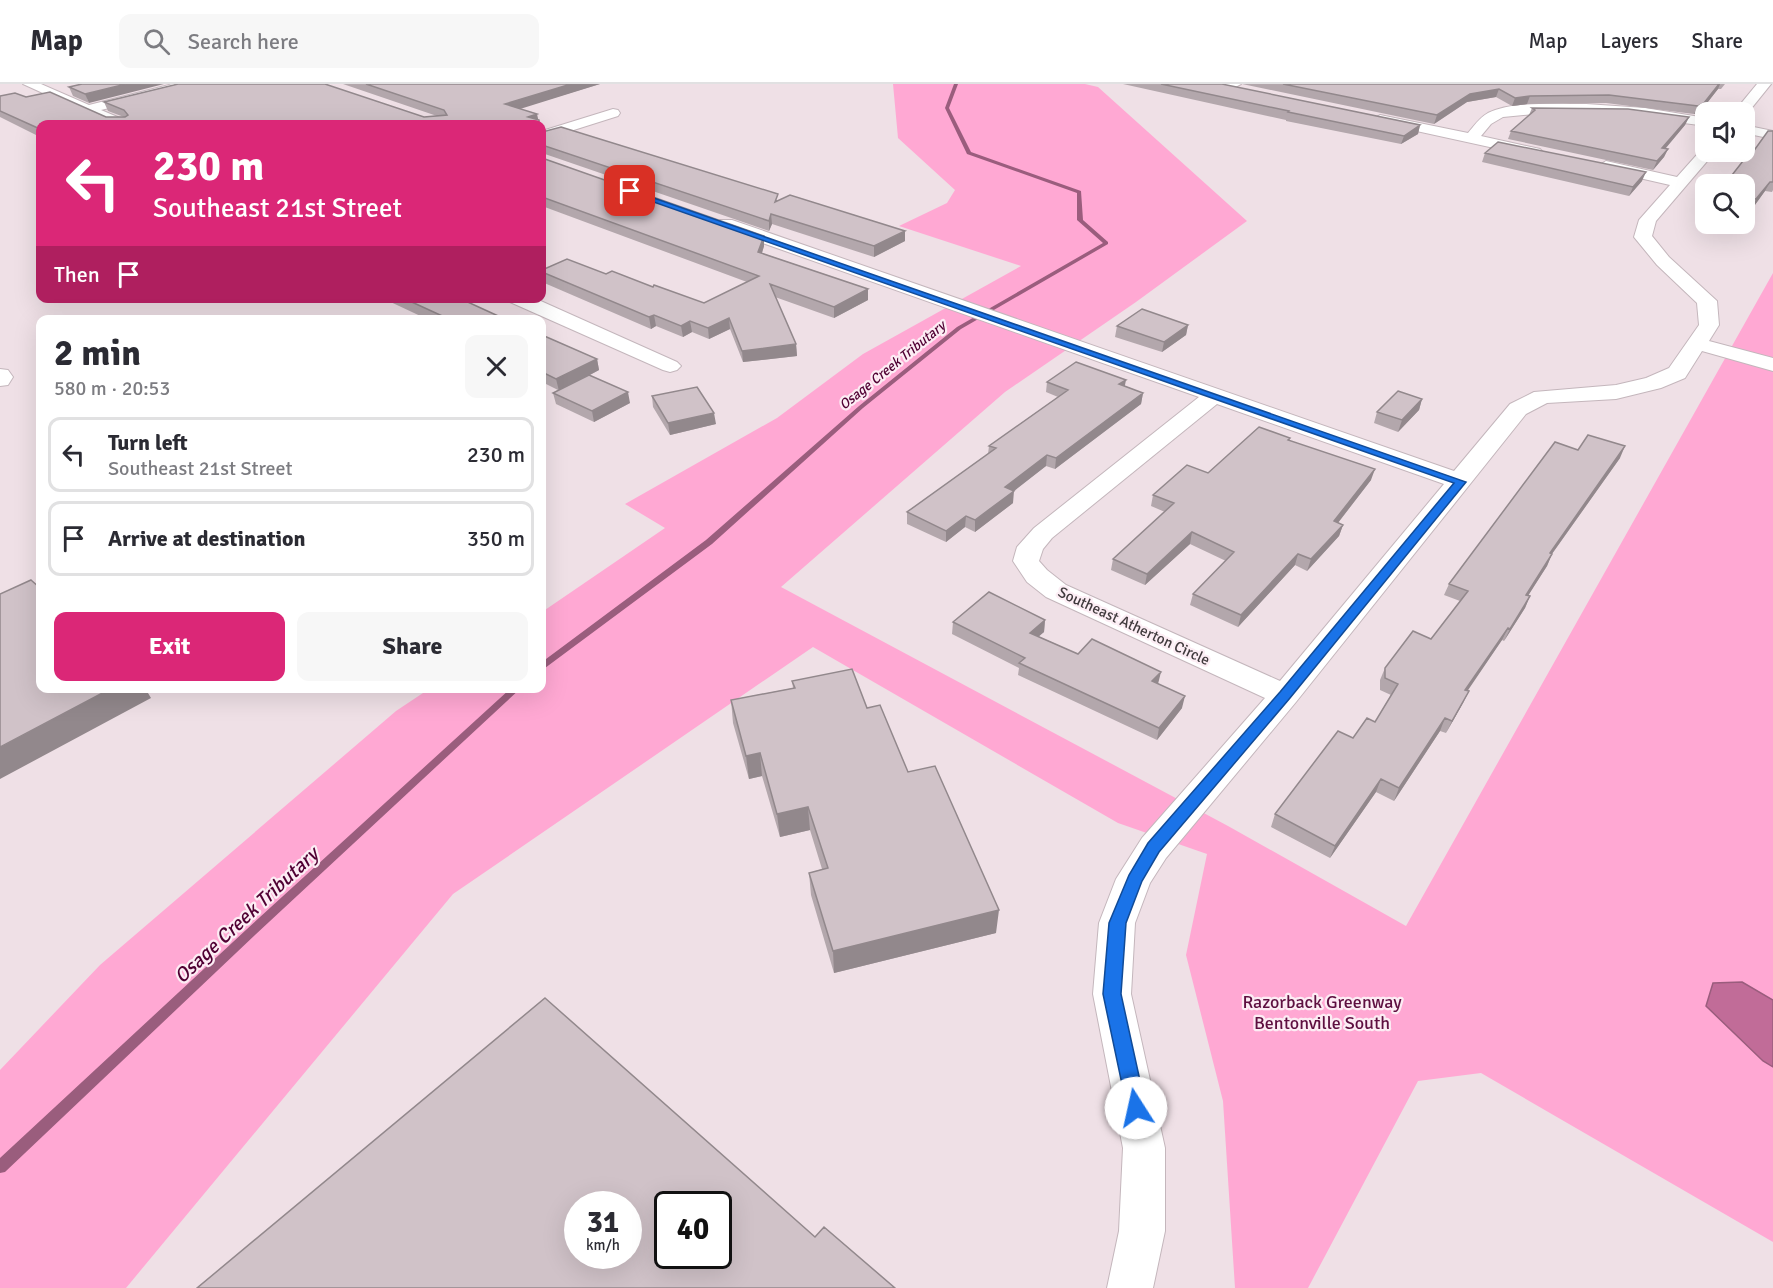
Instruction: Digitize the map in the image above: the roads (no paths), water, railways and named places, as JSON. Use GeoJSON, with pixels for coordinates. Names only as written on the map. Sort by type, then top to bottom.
{"type":"FeatureCollection","features":[{"type":"Feature","properties":{"kind":"street"},"geometry":{"type":"LineString","coordinates":[[30,84],[113,120]]}},
{"type":"Feature","properties":{"kind":"street"},"geometry":{"type":"LineString","coordinates":[[88,109],[190,84]]}},
{"type":"Feature","properties":{"kind":"street"},"geometry":{"type":"LineString","coordinates":[[1212,84],[1231,86],[1251,92]]}},
{"type":"Feature","properties":{"kind":"street"},"geometry":{"type":"LineString","coordinates":[[1749,102],[1764,84]]}},
{"type":"Feature","properties":{"kind":"street"},"geometry":{"type":"LineString","coordinates":[[1472,139],[1481,124],[1497,114],[1524,111],[1561,108],[1636,110],[1695,120]]}},
{"type":"Feature","properties":{"kind":"street"},"geometry":{"type":"LineString","coordinates":[[546,135],[613,113]]}},
{"type":"Feature","properties":{"kind":"street"},"geometry":{"type":"LineString","coordinates":[[1368,117],[1553,156]]}},
{"type":"Feature","properties":{"kind":"street"},"geometry":{"type":"LineString","coordinates":[[1755,131],[1773,135]]}},
{"type":"Feature","properties":{"kind":"street"},"geometry":{"type":"LineString","coordinates":[[1130,1288],[1142,1231],[1144,1148],[1112,994],[1117,923],[1134,879],[1154,848],[1285,695],[1461,482],[1518,409],[1542,397],[1616,392],[1677,374],[1695,343],[1709,325],[1707,301],[1664,261],[1643,237],[1648,220],[1698,162]]}},
{"type":"Feature","properties":{"kind":"street"},"geometry":{"type":"LineString","coordinates":[[1588,163],[1680,182]]}},
{"type":"Feature","properties":{"kind":"street"},"geometry":{"type":"LineString","coordinates":[[708,218],[1461,482]]}},
{"type":"Feature","properties":{"kind":"street"},"geometry":{"type":"LineString","coordinates":[[528,303],[670,366]]}},
{"type":"Feature","properties":{"kind":"street"},"geometry":{"type":"LineString","coordinates":[[1695,343],[1773,365]]}},
{"type":"Feature","properties":{"kind":"street"},"geometry":{"type":"LineString","coordinates":[[0,375],[2,377],[0,380]]}},
{"type":"Feature","properties":{"kind":"street","name":"Southeast Atherton Circle"},"geometry":{"type":"LineString","coordinates":[[1215,395],[1043,533],[1030,547],[1026,561],[1037,576],[1056,591],[1285,695]]}},
{"type":"Feature","properties":{"kind":"waterway","name":"Osage Creek Tributary"},"geometry":{"type":"LineString","coordinates":[[546,663],[709,542],[861,407],[959,328],[1106,243],[1080,220],[1079,192],[969,153],[947,108],[956,84]]}},
{"type":"Feature","properties":{"kind":"waterway","name":"Osage Creek Tributary"},"geometry":{"type":"LineString","coordinates":[[0,1167],[512,693]]}},
{"type":"Feature","properties":{"kind":"park label","name":"Razorback Greenway Bentonville South"},"geometry":{"type":"Point","coordinates":[1322,1012]}}]}
